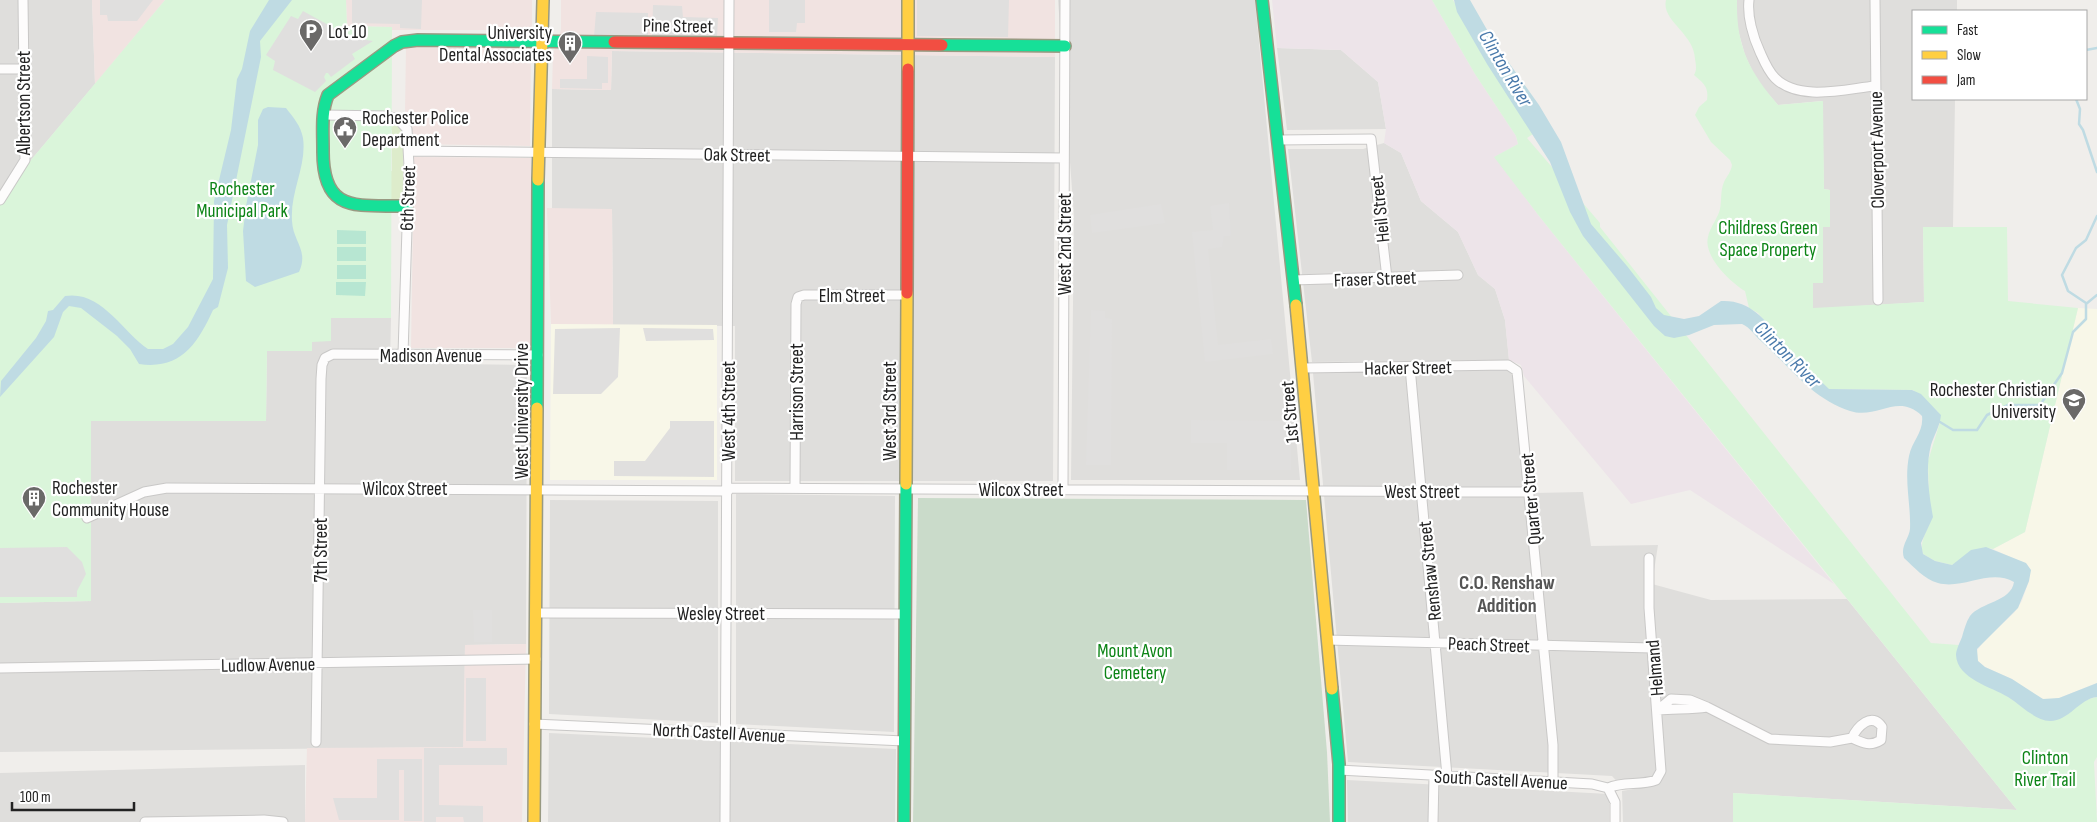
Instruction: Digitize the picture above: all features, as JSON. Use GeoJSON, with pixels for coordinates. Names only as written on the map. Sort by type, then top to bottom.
{"type":"FeatureCollection","features":[{"type":"Feature","properties":{"kind":"street","name":"Albertson Street"},"geometry":{"type":"LineString","coordinates":[[0,200],[25,160],[22,0]]}},
{"type":"Feature","properties":{"kind":"street","name":"West University Drive"},"geometry":{"type":"LineString","coordinates":[[534,822],[538,490],[539,152],[543,0]]}},
{"type":"Feature","properties":{"kind":"street","name":"West 4th Street"},"geometry":{"type":"LineString","coordinates":[[725,822],[729,0]]}},
{"type":"Feature","properties":{"kind":"street","name":"West 3rd Street"},"geometry":{"type":"LineString","coordinates":[[904,822],[908,0]]}},
{"type":"Feature","properties":{"kind":"street","name":"West 2nd Street"},"geometry":{"type":"LineString","coordinates":[[1062,489],[1065,0]]}},
{"type":"Feature","properties":{"kind":"street","name":"1st Street"},"geometry":{"type":"LineString","coordinates":[[1262,0],[1303,368],[1339,770],[1339,822]]}},
{"type":"Feature","properties":{"kind":"street"},"geometry":{"type":"LineString","coordinates":[[1749,0],[1751,23],[1757,47],[1775,78],[1788,87],[1802,92],[1875,86]]}},
{"type":"Feature","properties":{"kind":"street","name":"Cloverport Avenue"},"geometry":{"type":"LineString","coordinates":[[1874,0],[1878,300]]}},
{"type":"Feature","properties":{"kind":"street","name":"Pine Street"},"geometry":{"type":"LineString","coordinates":[[407,206],[344,202],[334,196],[328,189],[324,177],[324,115],[325,101],[330,92],[402,42],[418,40],[1065,46]]}},
{"type":"Feature","properties":{"kind":"street"},"geometry":{"type":"LineString","coordinates":[[0,69],[23,68]]}},
{"type":"Feature","properties":{"kind":"street","name":"6th Street"},"geometry":{"type":"LineString","coordinates":[[324,115],[393,117],[407,129],[409,151],[403,354]]}},
{"type":"Feature","properties":{"kind":"street","name":"Heil Street"},"geometry":{"type":"LineString","coordinates":[[1278,140],[1371,139],[1387,278]]}},
{"type":"Feature","properties":{"kind":"street","name":"Oak Street"},"geometry":{"type":"LineString","coordinates":[[409,151],[1064,158]]}},
{"type":"Feature","properties":{"kind":"street","name":"Fraser Street"},"geometry":{"type":"LineString","coordinates":[[1293,280],[1458,275]]}},
{"type":"Feature","properties":{"kind":"street","name":"Elm Street"},"geometry":{"type":"LineString","coordinates":[[798,297],[804,295],[907,295]]}},
{"type":"Feature","properties":{"kind":"street","name":"Harrison Street"},"geometry":{"type":"LineString","coordinates":[[795,487],[796,304],[798,297]]}},
{"type":"Feature","properties":{"kind":"street","name":"Madison Avenue"},"geometry":{"type":"LineString","coordinates":[[325,358],[333,354],[538,355]]}},
{"type":"Feature","properties":{"kind":"street","name":"7th Street"},"geometry":{"type":"LineString","coordinates":[[316,742],[319,663],[321,369],[325,358]]}},
{"type":"Feature","properties":{"kind":"street","name":"Hacker Street"},"geometry":{"type":"LineString","coordinates":[[1303,368],[1508,365],[1514,368]]}},
{"type":"Feature","properties":{"kind":"street","name":"Renshaw Street"},"geometry":{"type":"LineString","coordinates":[[1410,367],[1447,776]]}},
{"type":"Feature","properties":{"kind":"street","name":"Quarter Street"},"geometry":{"type":"LineString","coordinates":[[1514,368],[1519,378],[1554,754],[1553,782]]}},
{"type":"Feature","properties":{"kind":"street","name":"Wilcox Street"},"geometry":{"type":"LineString","coordinates":[[87,518],[144,492],[158,488],[728,490],[795,487],[906,487],[1314,491]]}},
{"type":"Feature","properties":{"kind":"street","name":"West Street"},"geometry":{"type":"LineString","coordinates":[[1314,491],[1529,492]]}},
{"type":"Feature","properties":{"kind":"street","name":"Helmand"},"geometry":{"type":"LineString","coordinates":[[1649,558],[1652,648],[1661,763],[1659,777]]}},
{"type":"Feature","properties":{"kind":"street","name":"Wesley Street"},"geometry":{"type":"LineString","coordinates":[[537,612],[905,614]]}},
{"type":"Feature","properties":{"kind":"street","name":"Peach Street"},"geometry":{"type":"LineString","coordinates":[[1327,640],[1652,648]]}},
{"type":"Feature","properties":{"kind":"street","name":"Ludlow Avenue"},"geometry":{"type":"LineString","coordinates":[[0,668],[536,659]]}},
{"type":"Feature","properties":{"kind":"street"},"geometry":{"type":"LineString","coordinates":[[1658,710],[1669,708],[1689,710],[1707,706],[1770,739],[1830,742],[1852,738]]}},
{"type":"Feature","properties":{"kind":"street","name":"North Castell Avenue"},"geometry":{"type":"LineString","coordinates":[[534,724],[904,741]]}},
{"type":"Feature","properties":{"kind":"street","name":"South Castell Avenue"},"geometry":{"type":"LineString","coordinates":[[1339,770],[1592,784],[1608,788],[1623,783],[1651,782],[1659,777]]}},
{"type":"Feature","properties":{"kind":"street"},"geometry":{"type":"LineString","coordinates":[[1433,822],[1434,776]]}},
{"type":"Feature","properties":{"kind":"street"},"geometry":{"type":"LineString","coordinates":[[1608,788],[1615,802],[1615,822]]}},
{"type":"Feature","properties":{"kind":"street"},"geometry":{"type":"LineString","coordinates":[[145,822],[264,820],[283,822]]}},
{"type":"Feature","properties":{"kind":"shaded area"},"geometry":{"type":"Polygon","coordinates":[[[0,0],[92,0],[95,84],[0,197],[0,0]]]}},
{"type":"Feature","properties":{"kind":"shaded area"},"geometry":{"type":"Polygon","coordinates":[[[92,0],[165,0],[95,84],[92,0]]]}},
{"type":"Feature","properties":{"kind":"shaded area"},"geometry":{"type":"Polygon","coordinates":[[[100,0],[153,0],[137,21],[108,21],[107,15],[100,15],[100,0]]]}},
{"type":"Feature","properties":{"kind":"shaded area"},"geometry":{"type":"Polygon","coordinates":[[[346,0],[532,0],[532,30],[392,30],[391,27],[347,26],[346,0]]]}},
{"type":"Feature","properties":{"kind":"shaded area"},"geometry":{"type":"Polygon","coordinates":[[[352,0],[422,0],[421,29],[400,28],[400,24],[352,23],[352,0]]]}},
{"type":"Feature","properties":{"kind":"shaded area"},"geometry":{"type":"Polygon","coordinates":[[[561,0],[1055,0],[1055,57],[612,51],[611,90],[552,89],[553,54],[561,30],[561,0]]]}},
{"type":"Feature","properties":{"kind":"shaded area"},"geometry":{"type":"Polygon","coordinates":[[[769,0],[805,0],[805,23],[797,23],[796,32],[769,32],[769,0]]]}},
{"type":"Feature","properties":{"kind":"shaded area"},"geometry":{"type":"Polygon","coordinates":[[[917,0],[1009,0],[1008,37],[917,36],[917,0]]]}},
{"type":"Feature","properties":{"kind":"shaded area"},"geometry":{"type":"Polygon","coordinates":[[[1058,0],[1255,0],[1300,480],[1071,480],[1074,216],[1058,0]]]}},
{"type":"Feature","properties":{"kind":"shaded area"},"geometry":{"type":"Polygon","coordinates":[[[1272,0],[1432,0],[1475,74],[1516,136],[1518,144],[1495,157],[1539,216],[1834,584],[1690,490],[1631,504],[1524,376],[1521,365],[1509,360],[1505,320],[1495,289],[1478,275],[1458,232],[1421,201],[1401,153],[1384,143],[1386,129],[1378,82],[1341,50],[1277,48],[1272,0]]]}},
{"type":"Feature","properties":{"kind":"shaded area"},"geometry":{"type":"Polygon","coordinates":[[[1737,0],[1957,0],[1957,10],[1912,10],[1912,100],[1955,100],[1953,227],[1923,228],[1924,302],[1813,309],[1813,283],[1823,283],[1823,227],[1830,227],[1830,190],[1824,189],[1822,101],[1778,105],[1757,81],[1745,55],[1736,23],[1737,0]]]}},
{"type":"Feature","properties":{"kind":"shaded area"},"geometry":{"type":"Polygon","coordinates":[[[653,5],[682,6],[683,17],[718,18],[717,37],[652,36],[653,5]]]}},
{"type":"Feature","properties":{"kind":"shaded area","name":"Lot 10"},"geometry":{"type":"Polygon","coordinates":[[[303,11],[352,38],[373,41],[352,54],[355,59],[331,77],[326,73],[324,77],[326,81],[315,92],[273,70],[275,61],[266,55],[291,16],[298,19],[303,11]]]}},
{"type":"Feature","properties":{"kind":"shaded area"},"geometry":{"type":"Polygon","coordinates":[[[596,12],[648,13],[648,37],[594,37],[596,12]]]}},
{"type":"Feature","properties":{"kind":"shaded area"},"geometry":{"type":"Polygon","coordinates":[[[406,47],[531,48],[530,146],[417,144],[405,112],[406,47]]]}},
{"type":"Feature","properties":{"kind":"shaded area"},"geometry":{"type":"Polygon","coordinates":[[[1277,48],[1341,50],[1378,82],[1386,129],[1287,130],[1277,48]]]}},
{"type":"Feature","properties":{"kind":"shaded area"},"geometry":{"type":"Polygon","coordinates":[[[612,51],[1055,57],[1053,481],[735,481],[735,326],[613,325],[612,210],[552,209],[552,89],[611,90],[612,51]]]}},
{"type":"Feature","properties":{"kind":"shaded area"},"geometry":{"type":"Polygon","coordinates":[[[587,56],[608,57],[608,83],[602,83],[602,89],[560,88],[560,79],[587,79],[587,56]]]}},
{"type":"Feature","properties":{"kind":"shaded area"},"geometry":{"type":"Polygon","coordinates":[[[1384,143],[1401,153],[1421,201],[1458,232],[1478,275],[1495,289],[1505,320],[1509,360],[1312,362],[1288,149],[1363,149],[1384,143]]]}},
{"type":"Feature","properties":{"kind":"shaded area"},"geometry":{"type":"Polygon","coordinates":[[[414,157],[531,158],[530,348],[411,348],[414,157]]]}},
{"type":"Feature","properties":{"kind":"shaded area"},"geometry":{"type":"Polygon","coordinates":[[[1229,203],[1231,236],[1224,236],[1222,247],[1208,249],[1218,345],[1271,339],[1273,354],[1205,362],[1192,232],[1213,230],[1210,206],[1229,203]]]}},
{"type":"Feature","properties":{"kind":"shaded area"},"geometry":{"type":"Polygon","coordinates":[[[1161,204],[1165,223],[1092,233],[1090,215],[1161,204]]]}},
{"type":"Feature","properties":{"kind":"shaded area"},"geometry":{"type":"Polygon","coordinates":[[[547,208],[612,209],[613,325],[551,324],[547,208]]]}},
{"type":"Feature","properties":{"kind":"shaded area","name":"Rochester Christian University"},"geometry":{"type":"Polygon","coordinates":[[[2078,308],[2097,309],[2097,683],[2059,698],[2047,700],[2037,697],[2012,679],[1985,667],[1978,661],[1975,654],[1983,642],[2014,613],[2022,601],[2029,581],[2028,565],[1993,549],[2025,532],[2078,308]]]}},
{"type":"Feature","properties":{"kind":"shaded area"},"geometry":{"type":"Polygon","coordinates":[[[1091,310],[1105,311],[1105,318],[1112,319],[1111,465],[1086,465],[1091,310]]]}},
{"type":"Feature","properties":{"kind":"shaded area"},"geometry":{"type":"Polygon","coordinates":[[[331,318],[391,318],[390,363],[527,365],[526,644],[465,645],[464,747],[0,752],[0,603],[91,601],[91,420],[266,421],[267,351],[312,351],[312,342],[331,318]]]}},
{"type":"Feature","properties":{"kind":"shaded area"},"geometry":{"type":"Polygon","coordinates":[[[551,324],[717,325],[717,480],[550,480],[551,324]]]}},
{"type":"Feature","properties":{"kind":"shaded area"},"geometry":{"type":"Polygon","coordinates":[[[620,328],[618,377],[601,394],[553,394],[555,329],[620,328]]]}},
{"type":"Feature","properties":{"kind":"shaded area"},"geometry":{"type":"Polygon","coordinates":[[[643,328],[713,329],[714,340],[646,341],[643,328]]]}},
{"type":"Feature","properties":{"kind":"shaded area","name":"C.O. Renshaw Addition"},"geometry":{"type":"Polygon","coordinates":[[[1508,370],[1513,374],[1523,483],[1534,493],[1583,492],[1591,546],[1658,545],[1652,584],[1711,600],[1847,599],[2017,810],[1733,793],[1733,822],[1623,822],[1622,791],[1646,787],[1623,788],[1612,776],[1348,762],[1313,373],[1404,373],[1508,370]]]}},
{"type":"Feature","properties":{"kind":"shaded area"},"geometry":{"type":"Polygon","coordinates":[[[1191,420],[1284,421],[1284,427],[1291,427],[1291,470],[1227,470],[1227,443],[1191,443],[1191,420]]]}},
{"type":"Feature","properties":{"kind":"shaded area"},"geometry":{"type":"Polygon","coordinates":[[[670,421],[714,421],[714,477],[614,476],[614,461],[645,461],[670,428],[670,421]]]}},
{"type":"Feature","properties":{"kind":"shaded area"},"geometry":{"type":"Polygon","coordinates":[[[736,494],[895,496],[894,732],[736,724],[736,494]]]}},
{"type":"Feature","properties":{"kind":"shaded area"},"geometry":{"type":"Polygon","coordinates":[[[550,500],[718,501],[718,723],[549,714],[550,500]]]}},
{"type":"Feature","properties":{"kind":"shaded area"},"geometry":{"type":"Polygon","coordinates":[[[67,547],[82,562],[86,574],[77,591],[77,597],[0,597],[0,548],[67,547]]]}},
{"type":"Feature","properties":{"kind":"shaded area"},"geometry":{"type":"Polygon","coordinates":[[[473,610],[492,610],[492,642],[474,642],[473,610]]]}},
{"type":"Feature","properties":{"kind":"shaded area"},"geometry":{"type":"Polygon","coordinates":[[[526,644],[522,822],[305,822],[307,748],[463,747],[465,645],[526,644]]]}},
{"type":"Feature","properties":{"kind":"shaded area"},"geometry":{"type":"Polygon","coordinates":[[[466,678],[486,678],[486,741],[466,741],[466,678]]]}},
{"type":"Feature","properties":{"kind":"shaded area"},"geometry":{"type":"Polygon","coordinates":[[[549,733],[896,749],[895,822],[548,822],[549,733]]]}},
{"type":"Feature","properties":{"kind":"shaded area"},"geometry":{"type":"Polygon","coordinates":[[[424,748],[507,748],[507,765],[439,765],[439,805],[483,806],[483,822],[464,822],[463,817],[436,817],[436,822],[424,822],[424,748]]]}},
{"type":"Feature","properties":{"kind":"shaded area"},"geometry":{"type":"Polygon","coordinates":[[[377,759],[422,759],[422,821],[404,821],[404,770],[399,770],[399,820],[339,820],[333,798],[377,798],[377,759]]]}},
{"type":"Feature","properties":{"kind":"shaded area"},"geometry":{"type":"Polygon","coordinates":[[[305,765],[305,822],[0,822],[0,773],[305,765]]]}},
{"type":"Feature","properties":{"kind":"shaded area"},"geometry":{"type":"Polygon","coordinates":[[[1347,780],[1609,794],[1609,822],[1348,822],[1347,780]]]}},
{"type":"Feature","properties":{"kind":"green space","name":"Rochester Municipal Park"},"geometry":{"type":"Polygon","coordinates":[[[165,0],[346,0],[347,26],[392,27],[391,318],[331,318],[331,341],[312,342],[312,351],[267,351],[266,421],[91,421],[91,601],[0,603],[0,197],[165,0]]]}},
{"type":"Feature","properties":{"kind":"green space","name":"Clinton River Trail"},"geometry":{"type":"Polygon","coordinates":[[[1432,0],[1453,0],[1483,51],[1536,132],[1527,138],[1600,223],[1600,227],[1931,643],[1959,645],[1957,656],[1959,664],[1972,677],[1999,691],[2032,713],[2048,720],[2097,697],[2097,757],[2094,762],[2097,822],[1733,822],[1733,793],[2017,810],[1539,216],[1494,157],[1518,144],[1516,136],[1475,74],[1432,0]]]}},
{"type":"Feature","properties":{"kind":"green space","name":"Childress Green Space Property"},"geometry":{"type":"Polygon","coordinates":[[[1666,0],[1737,0],[1739,31],[1746,57],[1759,81],[1778,105],[1823,101],[1824,189],[1830,190],[1830,227],[1823,227],[1823,283],[1813,283],[1813,308],[1924,302],[1923,227],[2007,227],[2008,301],[2078,308],[2025,532],[1993,549],[1981,548],[1976,550],[1952,565],[1935,561],[1923,554],[1923,541],[1931,519],[1928,461],[1940,422],[1938,412],[1913,390],[1828,389],[1790,351],[1758,313],[1749,308],[1745,291],[1719,268],[1710,252],[1708,237],[1719,212],[1724,182],[1732,165],[1730,160],[1711,142],[1695,115],[1699,107],[1707,100],[1707,91],[1705,85],[1694,75],[1696,67],[1693,50],[1684,34],[1668,14],[1666,0]]]}},
{"type":"Feature","properties":{"kind":"green space"},"geometry":{"type":"Polygon","coordinates":[[[393,121],[404,132],[403,193],[398,200],[387,200],[337,172],[392,171],[392,130],[377,130],[393,121]]]}},
{"type":"Feature","properties":{"kind":"green space"},"geometry":{"type":"Polygon","coordinates":[[[337,230],[366,231],[366,244],[337,244],[337,230]]]}},
{"type":"Feature","properties":{"kind":"green space"},"geometry":{"type":"Polygon","coordinates":[[[337,247],[366,247],[366,261],[337,261],[337,247]]]}},
{"type":"Feature","properties":{"kind":"green space"},"geometry":{"type":"Polygon","coordinates":[[[337,265],[366,265],[366,279],[337,279],[337,265]]]}},
{"type":"Feature","properties":{"kind":"green space"},"geometry":{"type":"Polygon","coordinates":[[[336,282],[366,282],[365,296],[336,295],[336,282]]]}},
{"type":"Feature","properties":{"kind":"green space","name":"Mount Avon Cemetery"},"geometry":{"type":"Polygon","coordinates":[[[918,498],[1306,500],[1327,752],[1330,822],[913,822],[918,498]]]}},
{"type":"Feature","properties":{"kind":"water"},"geometry":{"type":"Polygon","coordinates":[[[269,0],[292,0],[260,41],[261,57],[227,225],[228,268],[218,307],[213,310],[200,334],[193,344],[176,359],[153,365],[139,364],[130,349],[117,336],[81,308],[69,306],[63,312],[54,337],[0,397],[1,381],[36,338],[46,321],[48,311],[53,310],[65,296],[78,296],[90,299],[100,305],[148,349],[163,349],[173,344],[188,327],[213,279],[214,201],[231,130],[237,79],[242,69],[250,31],[269,0]]]}},
{"type":"Feature","properties":{"kind":"water","name":"Clinton River"},"geometry":{"type":"Polygon","coordinates":[[[1454,0],[1470,0],[1494,42],[1539,105],[1561,142],[1591,224],[1651,297],[1656,308],[1664,315],[1684,319],[1699,316],[1721,301],[1744,305],[1761,317],[1793,356],[1829,389],[1912,390],[1921,394],[1941,415],[1929,454],[1928,481],[1933,517],[1921,543],[1923,554],[1935,561],[1952,565],[1971,550],[1986,547],[2026,563],[2031,570],[2029,581],[2018,608],[1977,649],[1978,661],[1985,667],[2012,679],[2043,699],[2059,698],[2097,683],[2097,697],[2085,702],[2063,718],[2050,721],[2044,720],[2033,715],[2008,697],[1976,681],[1962,670],[1956,653],[1970,616],[1975,611],[2002,598],[2012,589],[2014,582],[1996,577],[1957,584],[1938,583],[1924,576],[1904,558],[1903,550],[1910,529],[1907,483],[1909,456],[1920,432],[1922,416],[1913,409],[1904,406],[1860,413],[1836,406],[1802,381],[1750,329],[1742,324],[1714,325],[1689,335],[1674,338],[1665,336],[1654,326],[1583,236],[1570,212],[1550,162],[1487,64],[1457,12],[1454,0]]]}},
{"type":"Feature","properties":{"kind":"water"},"geometry":{"type":"Polygon","coordinates":[[[268,107],[286,108],[299,126],[303,138],[303,159],[292,210],[293,228],[301,252],[302,264],[299,272],[255,287],[246,281],[243,231],[258,145],[258,120],[263,109],[268,107]]]}},
{"type":"Feature","properties":{"kind":"waterway"},"geometry":{"type":"LineString","coordinates":[[2087,50],[2097,48]]}},
{"type":"Feature","properties":{"kind":"waterway"},"geometry":{"type":"LineString","coordinates":[[2076,100],[2080,109],[2079,124],[2083,130],[2097,172]]}},
{"type":"Feature","properties":{"kind":"waterway"},"geometry":{"type":"LineString","coordinates":[[2086,303],[2068,291],[2062,275],[2076,248],[2086,240],[2097,216]]}},
{"type":"Feature","properties":{"kind":"waterway"},"geometry":{"type":"LineString","coordinates":[[1940,422],[1953,430],[1977,430],[1987,415],[2008,405],[2040,405],[2062,373],[2073,332],[2086,319],[2086,304],[2097,295]]}},
{"type":"Feature","properties":{"kind":"traffic: fast"},"geometry":{"type":"LineString","coordinates":[[1262,0],[1296,305]]}},
{"type":"Feature","properties":{"kind":"traffic: fast"},"geometry":{"type":"LineString","coordinates":[[407,206],[358,205],[346,202],[336,195],[329,185],[324,170],[323,121],[328,95],[402,42],[418,40],[614,42]]}},
{"type":"Feature","properties":{"kind":"traffic: fast"},"geometry":{"type":"LineString","coordinates":[[942,45],[1065,46]]}},
{"type":"Feature","properties":{"kind":"traffic: fast"},"geometry":{"type":"LineString","coordinates":[[537,408],[538,180]]}},
{"type":"Feature","properties":{"kind":"traffic: fast"},"geometry":{"type":"LineString","coordinates":[[904,822],[906,484]]}},
{"type":"Feature","properties":{"kind":"traffic: fast"},"geometry":{"type":"LineString","coordinates":[[1332,689],[1339,764],[1339,822]]}},
{"type":"Feature","properties":{"kind":"traffic: slow"},"geometry":{"type":"LineString","coordinates":[[538,180],[543,0]]}},
{"type":"Feature","properties":{"kind":"traffic: slow"},"geometry":{"type":"LineString","coordinates":[[908,0],[908,69]]}},
{"type":"Feature","properties":{"kind":"traffic: slow"},"geometry":{"type":"LineString","coordinates":[[906,484],[907,293]]}},
{"type":"Feature","properties":{"kind":"traffic: slow"},"geometry":{"type":"LineString","coordinates":[[1296,305],[1332,689]]}},
{"type":"Feature","properties":{"kind":"traffic: slow"},"geometry":{"type":"LineString","coordinates":[[534,822],[537,408]]}},
{"type":"Feature","properties":{"kind":"traffic: jam"},"geometry":{"type":"LineString","coordinates":[[614,42],[942,45]]}},
{"type":"Feature","properties":{"kind":"traffic: jam"},"geometry":{"type":"LineString","coordinates":[[907,293],[908,69]]}},
{"type":"Feature","properties":{"kind":"place","name":"Lot 10"},"geometry":{"type":"Point","coordinates":[311,52]}},
{"type":"Feature","properties":{"kind":"place","name":"University Dental Associates"},"geometry":{"type":"Point","coordinates":[570,64]}},
{"type":"Feature","properties":{"kind":"place","name":"Rochester Police Department"},"geometry":{"type":"Point","coordinates":[345,149]}},
{"type":"Feature","properties":{"kind":"place","name":"Rochester Christian University"},"geometry":{"type":"Point","coordinates":[2074,421]}},
{"type":"Feature","properties":{"kind":"place","name":"Rochester Community House"},"geometry":{"type":"Point","coordinates":[34,519]}},
{"type":"Feature","properties":{"kind":"district","name":"C.O. Renshaw Addition"},"geometry":{"type":"Point","coordinates":[1507,594]}}]}
